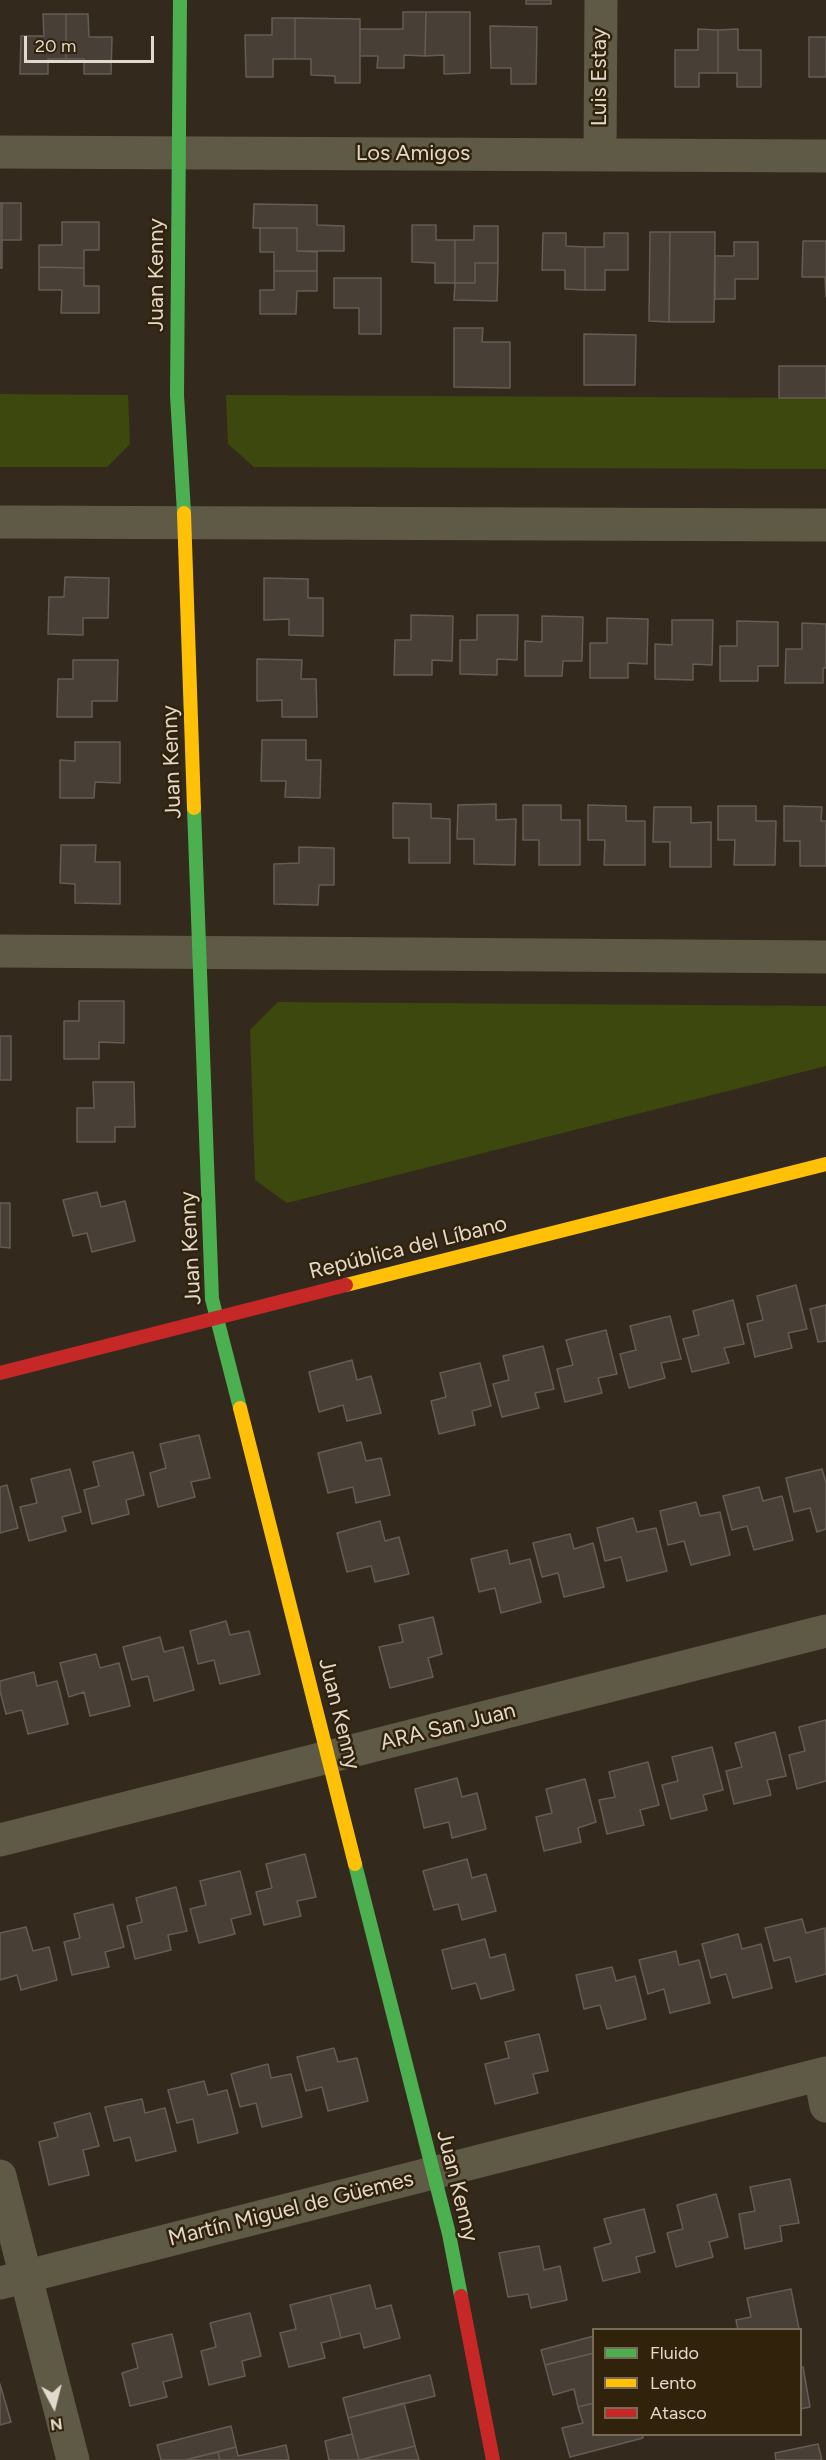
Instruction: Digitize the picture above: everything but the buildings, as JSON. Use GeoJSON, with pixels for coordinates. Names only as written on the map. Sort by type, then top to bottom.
{"type":"FeatureCollection","features":[{"type":"Feature","properties":{"kind":"street","name":"Juan Kenny"},"geometry":{"type":"LineString","coordinates":[[180,0],[177,395],[184,522],[212,1299],[449,2234],[493,2460]]}},
{"type":"Feature","properties":{"kind":"street","name":"Luis Estay"},"geometry":{"type":"LineString","coordinates":[[600,155],[601,0]]}},
{"type":"Feature","properties":{"kind":"street","name":"Los Amigos"},"geometry":{"type":"LineString","coordinates":[[0,152],[826,156]]}},
{"type":"Feature","properties":{"kind":"street"},"geometry":{"type":"LineString","coordinates":[[0,522],[826,525]]}},
{"type":"Feature","properties":{"kind":"street"},"geometry":{"type":"LineString","coordinates":[[0,951],[826,957]]}},
{"type":"Feature","properties":{"kind":"street","name":"República del Líbano"},"geometry":{"type":"LineString","coordinates":[[0,1373],[826,1164]]}},
{"type":"Feature","properties":{"kind":"street","name":"ARA San Juan"},"geometry":{"type":"LineString","coordinates":[[0,1840],[826,1631]]}},
{"type":"Feature","properties":{"kind":"street","name":"Martín Miguel de Güemes"},"geometry":{"type":"LineString","coordinates":[[13,2280],[433,2173],[824,2085]]}},
{"type":"Feature","properties":{"kind":"street"},"geometry":{"type":"LineString","coordinates":[[0,2176],[13,2280],[73,2460]]}},
{"type":"Feature","properties":{"kind":"green space"},"geometry":{"type":"Polygon","coordinates":[[[0,394],[128,395],[130,444],[107,467],[0,467],[0,394]]]}},
{"type":"Feature","properties":{"kind":"green space"},"geometry":{"type":"Polygon","coordinates":[[[226,395],[826,398],[826,469],[254,467],[228,444],[226,395]]]}},
{"type":"Feature","properties":{"kind":"green space"},"geometry":{"type":"Polygon","coordinates":[[[278,1002],[826,1006],[826,1066],[287,1203],[255,1180],[250,1030],[278,1002]]]}},
{"type":"Feature","properties":{"kind":"traffic: fast"},"geometry":{"type":"LineString","coordinates":[[180,0],[177,395],[184,513]]}},
{"type":"Feature","properties":{"kind":"traffic: fast"},"geometry":{"type":"LineString","coordinates":[[194,808],[212,1299],[240,1408]]}},
{"type":"Feature","properties":{"kind":"traffic: fast"},"geometry":{"type":"LineString","coordinates":[[355,1864],[449,2234],[461,2296]]}},
{"type":"Feature","properties":{"kind":"traffic: slow"},"geometry":{"type":"LineString","coordinates":[[184,513],[194,808]]}},
{"type":"Feature","properties":{"kind":"traffic: slow"},"geometry":{"type":"LineString","coordinates":[[346,1285],[826,1164]]}},
{"type":"Feature","properties":{"kind":"traffic: slow"},"geometry":{"type":"LineString","coordinates":[[240,1408],[355,1864]]}},
{"type":"Feature","properties":{"kind":"traffic: jam"},"geometry":{"type":"LineString","coordinates":[[0,1373],[346,1285]]}},
{"type":"Feature","properties":{"kind":"traffic: jam"},"geometry":{"type":"LineString","coordinates":[[461,2296],[493,2460]]}}]}
